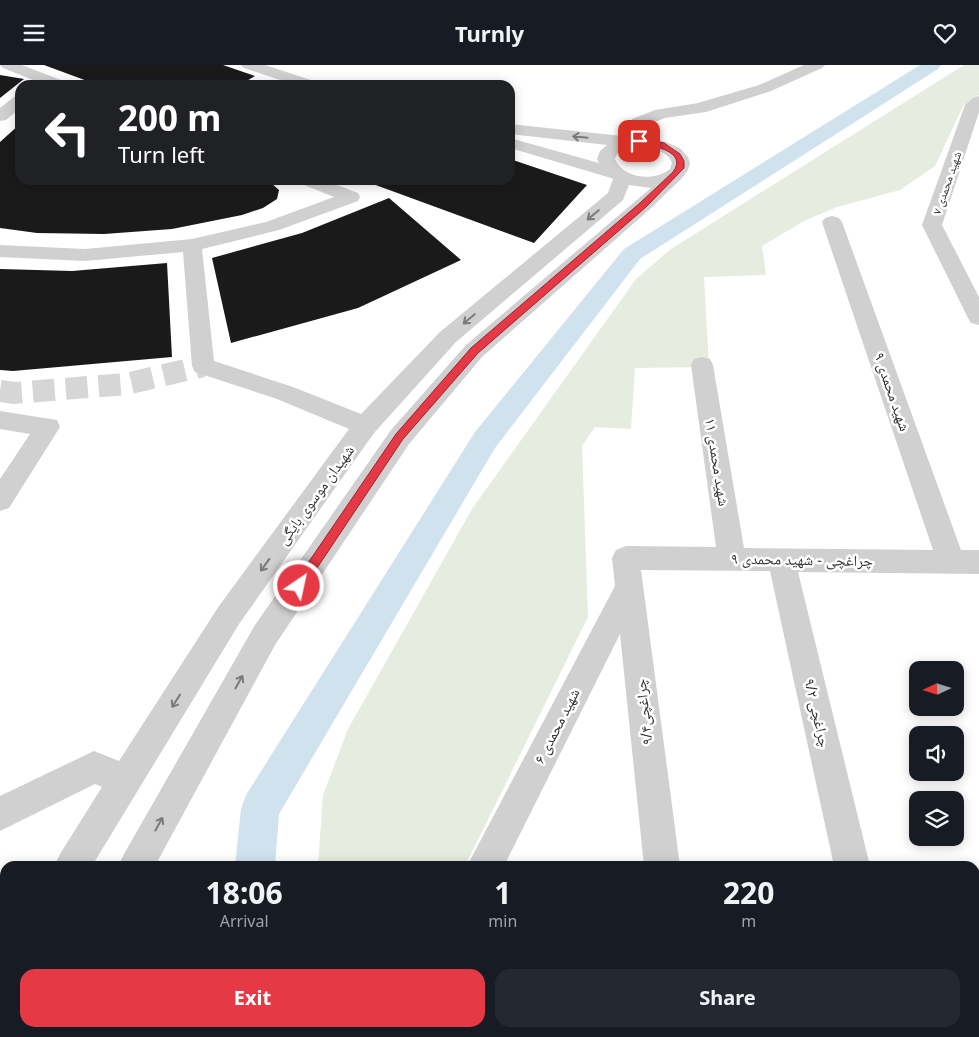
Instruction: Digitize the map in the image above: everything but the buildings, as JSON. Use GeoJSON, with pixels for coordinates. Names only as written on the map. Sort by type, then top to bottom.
{"type":"FeatureCollection","features":[{"type":"Feature","properties":{"kind":"street"},"geometry":{"type":"LineString","coordinates":[[8,65],[37,80]]}},
{"type":"Feature","properties":{"kind":"street"},"geometry":{"type":"LineString","coordinates":[[249,65],[296,80]]}},
{"type":"Feature","properties":{"kind":"street"},"geometry":{"type":"LineString","coordinates":[[619,176],[608,167],[605,161],[606,154],[611,149],[628,142],[638,123],[661,114],[700,108],[765,88],[817,65]]}},
{"type":"Feature","properties":{"kind":"street","name":"شهید محمدی ۷"},"geometry":{"type":"LineString","coordinates":[[979,101],[973,105],[932,225],[979,318]]}},
{"type":"Feature","properties":{"kind":"street"},"geometry":{"type":"LineString","coordinates":[[0,116],[15,104]]}},
{"type":"Feature","properties":{"kind":"street"},"geometry":{"type":"LineString","coordinates":[[515,130],[628,142],[651,142],[667,135],[700,108]]}},
{"type":"Feature","properties":{"kind":"street"},"geometry":{"type":"LineString","coordinates":[[139,861],[265,635],[400,437],[474,351],[643,205],[676,174],[680,168],[681,161],[667,135]]}},
{"type":"Feature","properties":{"kind":"street"},"geometry":{"type":"LineString","coordinates":[[515,145],[647,183],[668,179],[676,174]]}},
{"type":"Feature","properties":{"kind":"street","name":"شهیدان موسوی بایگی"},"geometry":{"type":"LineString","coordinates":[[75,861],[229,615],[366,426],[448,337],[616,196],[619,176]]}},
{"type":"Feature","properties":{"kind":"street"},"geometry":{"type":"LineString","coordinates":[[0,251],[86,255],[192,245],[272,226],[351,197],[321,185]]}},
{"type":"Feature","properties":{"kind":"street","name":"شهید محمدی ۹"},"geometry":{"type":"LineString","coordinates":[[832,222],[951,562]]}},
{"type":"Feature","properties":{"kind":"street"},"geometry":{"type":"LineString","coordinates":[[192,245],[203,366],[285,393],[366,426]]}},
{"type":"Feature","properties":{"kind":"street","name":"شهید محمدی ۱۱"},"geometry":{"type":"LineString","coordinates":[[702,365],[732,559]]}},
{"type":"Feature","properties":{"kind":"street"},"geometry":{"type":"LineString","coordinates":[[0,420],[48,427],[0,500]]}},
{"type":"Feature","properties":{"kind":"street","name":"۹ چراغچی - شهید محمدی"},"geometry":{"type":"LineString","coordinates":[[628,571],[732,559],[979,562]]}},
{"type":"Feature","properties":{"kind":"street","name":"۹/۲ چراغچی"},"geometry":{"type":"LineString","coordinates":[[781,560],[851,861]]}},
{"type":"Feature","properties":{"kind":"street","name":"شهید محمدی ۶"},"geometry":{"type":"LineString","coordinates":[[487,861],[628,571]]}},
{"type":"Feature","properties":{"kind":"street","name":"۹/۴چراغچی"},"geometry":{"type":"LineString","coordinates":[[628,571],[661,861]]}},
{"type":"Feature","properties":{"kind":"street"},"geometry":{"type":"LineString","coordinates":[[0,814],[94,767],[126,781]]}},
{"type":"Feature","properties":{"kind":"shaded area"},"geometry":{"type":"Polygon","coordinates":[[[964,65],[979,65],[979,95],[963,106],[935,166],[900,190],[837,207],[804,221],[762,246],[766,275],[704,277],[709,367],[635,368],[631,429],[595,427],[582,446],[588,617],[467,861],[318,861],[323,795],[348,729],[472,509],[636,279],[671,249],[964,65]]]}},
{"type":"Feature","properties":{"kind":"waterway"},"geometry":{"type":"LineString","coordinates":[[255,861],[260,809],[485,440],[632,254],[932,65]]}},
{"type":"Feature","properties":{"kind":"tunnel"},"geometry":{"type":"LineString","coordinates":[[0,391],[14,393],[126,384],[203,366]]}},
{"type":"Feature","properties":{"kind":"route"},"geometry":{"type":"LineString","coordinates":[[299,586],[400,437],[474,351],[643,205],[676,174],[680,168],[681,161],[678,155],[662,145],[639,141]]}}]}
